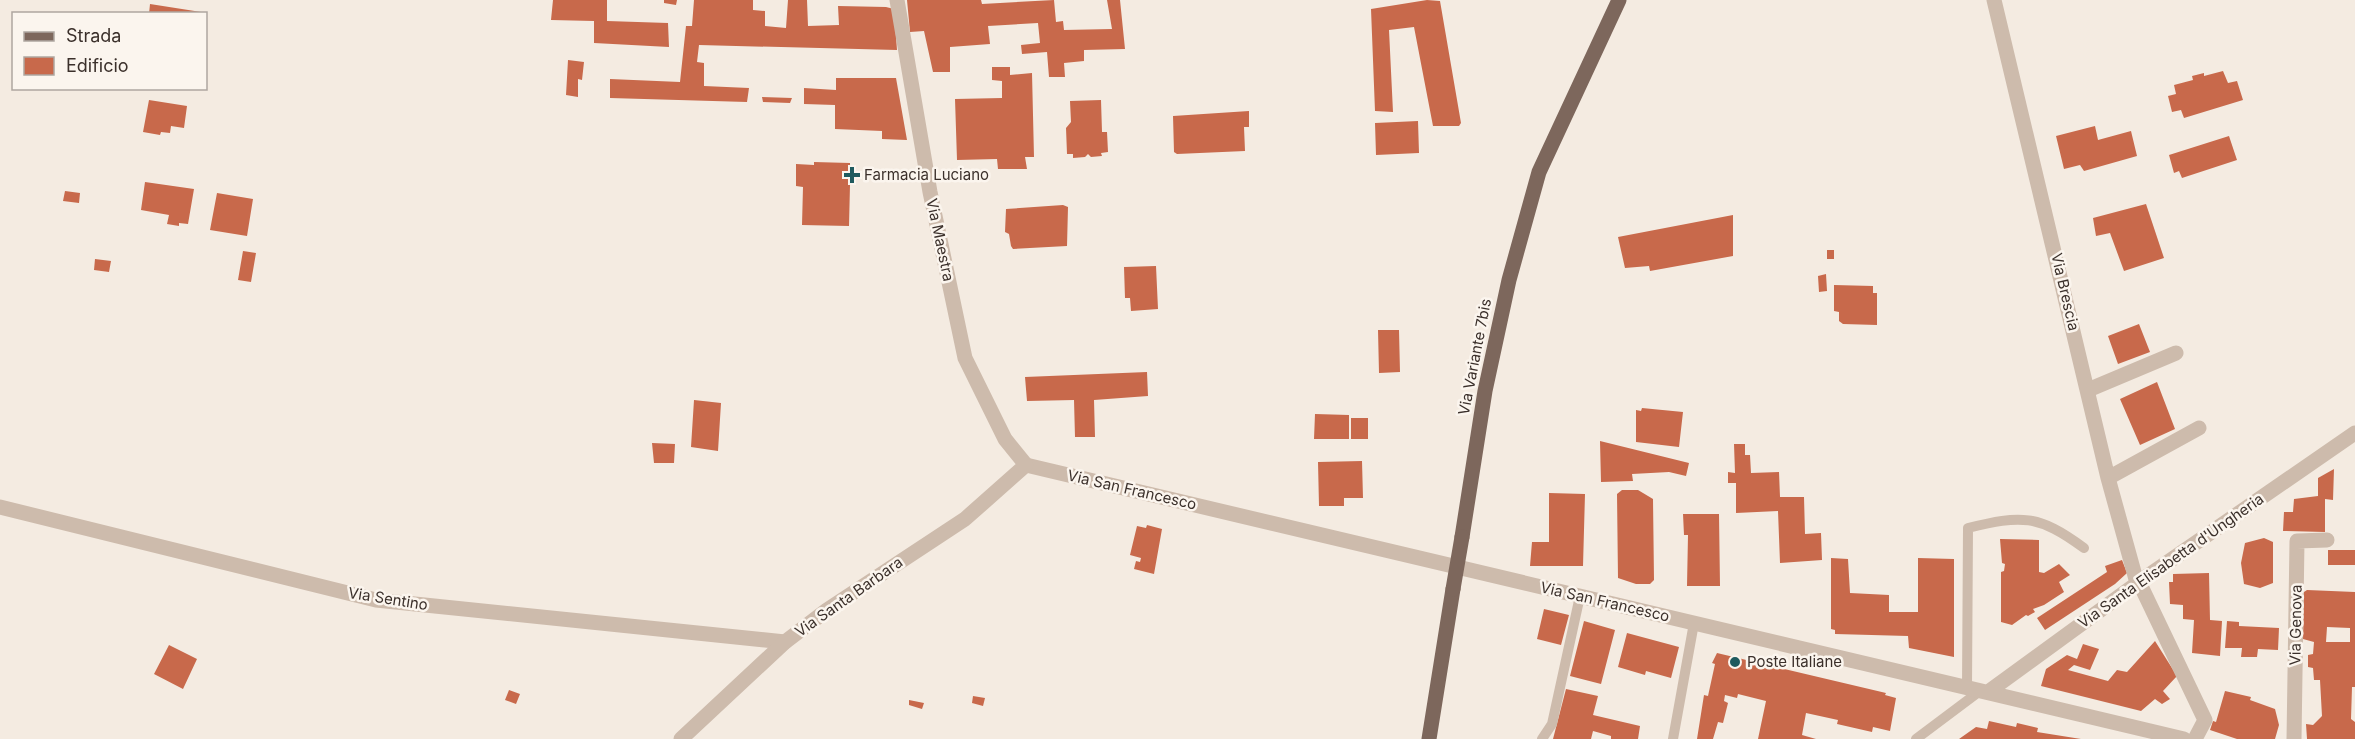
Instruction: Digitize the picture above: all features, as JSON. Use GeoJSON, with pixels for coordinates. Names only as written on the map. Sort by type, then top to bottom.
{"type":"FeatureCollection","features":[{"type":"Feature","properties":{"kind":"main road","name":"Via Variante 7bis"},"geometry":{"type":"LineString","coordinates":[[1429,739],[1487,380],[1509,280],[1539,171],[1619,0]]}},
{"type":"Feature","properties":{"kind":"street","name":"Via Maestra"},"geometry":{"type":"LineString","coordinates":[[897,0],[930,192],[965,358],[1005,439],[1026,465]]}},
{"type":"Feature","properties":{"kind":"street","name":"Via Brescia"},"geometry":{"type":"LineString","coordinates":[[1994,0],[2109,478],[2138,583]]}},
{"type":"Feature","properties":{"kind":"street"},"geometry":{"type":"LineString","coordinates":[[2088,390],[2176,353]]}},
{"type":"Feature","properties":{"kind":"street"},"geometry":{"type":"LineString","coordinates":[[2109,478],[2199,428]]}},
{"type":"Feature","properties":{"kind":"street","name":"Via Santa Elisabetta d'Ungheria"},"geometry":{"type":"LineString","coordinates":[[1979,690],[2355,433]]}},
{"type":"Feature","properties":{"kind":"street","name":"Via San Francesco"},"geometry":{"type":"LineString","coordinates":[[1026,465],[1979,690],[2167,737],[2184,739]]}},
{"type":"Feature","properties":{"kind":"street","name":"Via Santa Barbara"},"geometry":{"type":"LineString","coordinates":[[681,739],[784,642],[827,610],[965,519],[1026,465]]}},
{"type":"Feature","properties":{"kind":"street","name":"Via Sentino"},"geometry":{"type":"LineString","coordinates":[[0,507],[376,600],[784,642]]}},
{"type":"Feature","properties":{"kind":"street","name":"Via Genova"},"geometry":{"type":"LineString","coordinates":[[2294,739],[2297,541],[2327,540]]}},
{"type":"Feature","properties":{"kind":"street"},"geometry":{"type":"LineString","coordinates":[[2138,583],[2205,720],[2195,739]]}},
{"type":"Feature","properties":{"kind":"lane"},"geometry":{"type":"LineString","coordinates":[[1916,739],[1979,690],[1968,528],[2003,520],[2027,518],[2061,531],[2084,548]]}},
{"type":"Feature","properties":{"kind":"lane"},"geometry":{"type":"LineString","coordinates":[[1542,739],[1552,724],[1580,596]]}},
{"type":"Feature","properties":{"kind":"lane"},"geometry":{"type":"LineString","coordinates":[[1673,739],[1694,623]]}},
{"type":"Feature","properties":{"kind":"building"},"geometry":{"type":"Polygon","coordinates":[[[553,0],[607,0],[607,21],[668,23],[669,47],[594,43],[594,21],[551,20],[553,0]]]}},
{"type":"Feature","properties":{"kind":"building"},"geometry":{"type":"Polygon","coordinates":[[[664,0],[677,0],[676,5],[664,3],[664,0]]]}},
{"type":"Feature","properties":{"kind":"building"},"geometry":{"type":"Polygon","coordinates":[[[694,0],[753,0],[753,10],[765,11],[765,26],[786,28],[788,0],[807,0],[808,26],[839,25],[838,6],[886,7],[894,9],[897,50],[699,45],[697,62],[704,63],[704,86],[749,88],[747,102],[610,98],[610,79],[680,82],[686,26],[692,26],[694,0]]]}},
{"type":"Feature","properties":{"kind":"building"},"geometry":{"type":"Polygon","coordinates":[[[907,0],[981,0],[982,4],[1054,0],[1056,22],[1063,21],[1064,30],[1112,29],[1107,0],[1120,0],[1125,49],[1084,50],[1084,61],[1064,63],[1065,77],[1049,77],[1047,52],[1022,54],[1021,45],[1040,43],[1038,23],[988,26],[990,44],[950,47],[950,72],[933,72],[924,31],[910,32],[907,0]]]}},
{"type":"Feature","properties":{"kind":"building"},"geometry":{"type":"Polygon","coordinates":[[[1427,0],[1440,1],[1461,123],[1459,126],[1433,126],[1414,27],[1389,30],[1393,112],[1375,111],[1371,9],[1427,0]]]}},
{"type":"Feature","properties":{"kind":"building"},"geometry":{"type":"Polygon","coordinates":[[[150,4],[201,12],[149,12],[150,4]]]}},
{"type":"Feature","properties":{"kind":"building"},"geometry":{"type":"Polygon","coordinates":[[[568,60],[584,62],[582,80],[578,79],[578,97],[566,95],[568,60]]]}},
{"type":"Feature","properties":{"kind":"building"},"geometry":{"type":"Polygon","coordinates":[[[992,67],[1010,67],[1010,75],[1032,73],[1034,157],[1025,157],[1027,169],[998,169],[997,159],[957,160],[955,99],[1002,98],[1002,81],[992,80],[992,67]]]}},
{"type":"Feature","properties":{"kind":"building"},"geometry":{"type":"Polygon","coordinates":[[[2223,71],[2228,83],[2237,81],[2243,100],[2184,118],[2181,110],[2172,112],[2168,96],[2176,94],[2174,85],[2193,80],[2192,76],[2204,73],[2204,76],[2223,71]]]}},
{"type":"Feature","properties":{"kind":"building"},"geometry":{"type":"Polygon","coordinates":[[[836,78],[896,78],[907,140],[882,139],[882,131],[835,129],[835,105],[804,104],[804,88],[836,90],[836,78]]]}},
{"type":"Feature","properties":{"kind":"building"},"geometry":{"type":"Polygon","coordinates":[[[762,97],[792,98],[790,103],[763,102],[762,97]]]}},
{"type":"Feature","properties":{"kind":"building"},"geometry":{"type":"Polygon","coordinates":[[[149,100],[187,106],[184,128],[171,126],[170,133],[161,132],[160,135],[143,132],[149,100]]]}},
{"type":"Feature","properties":{"kind":"building"},"geometry":{"type":"Polygon","coordinates":[[[1101,100],[1102,132],[1107,132],[1108,152],[1101,153],[1102,156],[1091,157],[1088,154],[1085,157],[1073,158],[1073,154],[1067,154],[1066,128],[1071,122],[1070,101],[1101,100]]]}},
{"type":"Feature","properties":{"kind":"building"},"geometry":{"type":"Polygon","coordinates":[[[1249,111],[1249,127],[1244,127],[1245,151],[1177,154],[1174,152],[1173,116],[1249,111]]]}},
{"type":"Feature","properties":{"kind":"building"},"geometry":{"type":"Polygon","coordinates":[[[1418,121],[1419,153],[1376,155],[1375,123],[1418,121]]]}},
{"type":"Feature","properties":{"kind":"building"},"geometry":{"type":"Polygon","coordinates":[[[2095,126],[2098,140],[2131,131],[2137,156],[2084,171],[2080,165],[2064,169],[2056,136],[2095,126]]]}},
{"type":"Feature","properties":{"kind":"building"},"geometry":{"type":"Polygon","coordinates":[[[2229,136],[2237,160],[2182,178],[2179,171],[2174,173],[2169,155],[2229,136]]]}},
{"type":"Feature","properties":{"kind":"building"},"geometry":{"type":"Polygon","coordinates":[[[814,162],[850,163],[850,167],[856,167],[856,185],[850,185],[849,226],[802,225],[803,187],[796,186],[796,164],[814,165],[814,162]]]}},
{"type":"Feature","properties":{"kind":"building"},"geometry":{"type":"Polygon","coordinates":[[[145,182],[194,189],[188,224],[179,223],[179,226],[167,224],[169,215],[141,210],[145,182]]]}},
{"type":"Feature","properties":{"kind":"building"},"geometry":{"type":"Polygon","coordinates":[[[65,191],[80,193],[79,203],[63,201],[65,191]]]}},
{"type":"Feature","properties":{"kind":"building"},"geometry":{"type":"Polygon","coordinates":[[[217,193],[253,199],[247,236],[210,230],[217,193]]]}},
{"type":"Feature","properties":{"kind":"building"},"geometry":{"type":"Polygon","coordinates":[[[2146,204],[2164,258],[2124,271],[2110,233],[2096,236],[2093,218],[2146,204]]]}},
{"type":"Feature","properties":{"kind":"building"},"geometry":{"type":"Polygon","coordinates":[[[1063,205],[1068,207],[1067,246],[1013,249],[1009,234],[1005,232],[1006,209],[1063,205]]]}},
{"type":"Feature","properties":{"kind":"building"},"geometry":{"type":"Polygon","coordinates":[[[1733,215],[1733,256],[1650,271],[1649,266],[1625,268],[1618,237],[1733,215]]]}},
{"type":"Feature","properties":{"kind":"building"},"geometry":{"type":"Polygon","coordinates":[[[1827,250],[1834,250],[1834,259],[1827,259],[1827,250]]]}},
{"type":"Feature","properties":{"kind":"building"},"geometry":{"type":"Polygon","coordinates":[[[243,251],[256,253],[251,282],[238,280],[243,251]]]}},
{"type":"Feature","properties":{"kind":"building"},"geometry":{"type":"Polygon","coordinates":[[[95,259],[111,261],[109,272],[94,270],[95,259]]]}},
{"type":"Feature","properties":{"kind":"building"},"geometry":{"type":"Polygon","coordinates":[[[1156,266],[1158,309],[1131,311],[1130,298],[1125,298],[1124,267],[1156,266]]]}},
{"type":"Feature","properties":{"kind":"building"},"geometry":{"type":"Polygon","coordinates":[[[1826,274],[1827,291],[1819,292],[1818,276],[1826,274]]]}},
{"type":"Feature","properties":{"kind":"building"},"geometry":{"type":"Polygon","coordinates":[[[1834,285],[1873,286],[1873,293],[1877,293],[1877,325],[1843,324],[1839,321],[1839,312],[1834,311],[1834,285]]]}},
{"type":"Feature","properties":{"kind":"building"},"geometry":{"type":"Polygon","coordinates":[[[2139,324],[2150,352],[2118,364],[2108,336],[2139,324]]]}},
{"type":"Feature","properties":{"kind":"building"},"geometry":{"type":"Polygon","coordinates":[[[1378,330],[1399,330],[1400,372],[1379,373],[1378,330]]]}},
{"type":"Feature","properties":{"kind":"building"},"geometry":{"type":"Polygon","coordinates":[[[1147,372],[1148,396],[1094,400],[1095,437],[1075,437],[1074,400],[1027,401],[1025,377],[1147,372]]]}},
{"type":"Feature","properties":{"kind":"building"},"geometry":{"type":"Polygon","coordinates":[[[2157,382],[2175,429],[2140,445],[2120,399],[2157,382]]]}},
{"type":"Feature","properties":{"kind":"building"},"geometry":{"type":"Polygon","coordinates":[[[694,400],[721,403],[718,451],[691,447],[694,400]]]}},
{"type":"Feature","properties":{"kind":"building"},"geometry":{"type":"Polygon","coordinates":[[[1642,408],[1683,412],[1679,447],[1636,442],[1636,410],[1641,411],[1642,408]]]}},
{"type":"Feature","properties":{"kind":"building"},"geometry":{"type":"Polygon","coordinates":[[[1315,414],[1349,415],[1349,439],[1314,439],[1315,414]]]}},
{"type":"Feature","properties":{"kind":"building"},"geometry":{"type":"Polygon","coordinates":[[[1351,418],[1368,418],[1368,439],[1351,439],[1351,418]]]}},
{"type":"Feature","properties":{"kind":"building"},"geometry":{"type":"Polygon","coordinates":[[[1600,441],[1689,463],[1686,476],[1669,472],[1632,474],[1633,481],[1601,482],[1600,441]]]}},
{"type":"Feature","properties":{"kind":"building"},"geometry":{"type":"Polygon","coordinates":[[[652,443],[675,444],[674,463],[654,463],[652,443]]]}},
{"type":"Feature","properties":{"kind":"building"},"geometry":{"type":"Polygon","coordinates":[[[1734,444],[1745,444],[1745,455],[1750,455],[1751,473],[1779,472],[1780,497],[1804,497],[1805,534],[1821,533],[1822,560],[1780,563],[1778,511],[1736,513],[1736,483],[1728,483],[1728,472],[1735,473],[1734,444]]]}},
{"type":"Feature","properties":{"kind":"building"},"geometry":{"type":"Polygon","coordinates":[[[1362,461],[1363,498],[1344,498],[1344,506],[1319,506],[1318,462],[1362,461]]]}},
{"type":"Feature","properties":{"kind":"building"},"geometry":{"type":"Polygon","coordinates":[[[2334,469],[2333,500],[2325,499],[2325,532],[2283,531],[2284,512],[2293,512],[2294,499],[2318,496],[2318,478],[2334,469]]]}},
{"type":"Feature","properties":{"kind":"building"},"geometry":{"type":"Polygon","coordinates":[[[1622,490],[1638,490],[1653,499],[1654,580],[1650,584],[1636,584],[1618,578],[1617,494],[1622,490]]]}},
{"type":"Feature","properties":{"kind":"building"},"geometry":{"type":"Polygon","coordinates":[[[1549,493],[1585,494],[1583,566],[1530,566],[1532,542],[1549,542],[1549,493]]]}},
{"type":"Feature","properties":{"kind":"building"},"geometry":{"type":"Polygon","coordinates":[[[1683,514],[1719,514],[1720,586],[1687,586],[1688,535],[1684,535],[1683,514]]]}},
{"type":"Feature","properties":{"kind":"building"},"geometry":{"type":"Polygon","coordinates":[[[1147,525],[1162,529],[1154,574],[1134,569],[1136,561],[1140,562],[1141,558],[1130,555],[1137,526],[1146,528],[1147,525]]]}},
{"type":"Feature","properties":{"kind":"building"},"geometry":{"type":"Polygon","coordinates":[[[2264,538],[2273,542],[2273,583],[2260,588],[2244,584],[2241,563],[2245,543],[2264,538]]]}},
{"type":"Feature","properties":{"kind":"building"},"geometry":{"type":"Polygon","coordinates":[[[2000,539],[2039,540],[2039,572],[2044,573],[2059,564],[2070,575],[2059,582],[2064,592],[2033,609],[2035,612],[2026,615],[2012,625],[2001,622],[2001,572],[2004,571],[2005,564],[2002,563],[2000,539]]]}},
{"type":"Feature","properties":{"kind":"building"},"geometry":{"type":"Polygon","coordinates":[[[2328,550],[2355,550],[2355,565],[2328,565],[2328,550]]]}},
{"type":"Feature","properties":{"kind":"building"},"geometry":{"type":"Polygon","coordinates":[[[1831,558],[1848,559],[1850,593],[1889,595],[1889,612],[1918,612],[1918,558],[1954,559],[1954,657],[1909,648],[1908,636],[1835,634],[1835,630],[1831,629],[1831,558]]]}},
{"type":"Feature","properties":{"kind":"building"},"geometry":{"type":"Polygon","coordinates":[[[2122,560],[2127,573],[2115,584],[2045,630],[2037,618],[2107,572],[2105,566],[2122,560]]]}},
{"type":"Feature","properties":{"kind":"building"},"geometry":{"type":"Polygon","coordinates":[[[2209,573],[2210,620],[2222,621],[2220,656],[2192,653],[2194,620],[2183,619],[2183,605],[2170,604],[2169,582],[2173,582],[2173,574],[2209,573]]]}},
{"type":"Feature","properties":{"kind":"building"},"geometry":{"type":"Polygon","coordinates":[[[2307,590],[2355,592],[2355,687],[2352,687],[2351,719],[2355,722],[2355,739],[2307,739],[2306,724],[2313,725],[2322,716],[2320,680],[2314,680],[2313,668],[2308,667],[2308,655],[2313,654],[2314,642],[2303,639],[2304,592],[2307,590]],[[2327,627],[2326,642],[2350,642],[2350,628],[2327,627]]]}},
{"type":"Feature","properties":{"kind":"building"},"geometry":{"type":"Polygon","coordinates":[[[1544,609],[1569,615],[1561,645],[1537,639],[1544,609]]]}},
{"type":"Feature","properties":{"kind":"building"},"geometry":{"type":"Polygon","coordinates":[[[1584,621],[1615,630],[1601,684],[1570,676],[1584,621]]]}},
{"type":"Feature","properties":{"kind":"building"},"geometry":{"type":"Polygon","coordinates":[[[2227,621],[2239,622],[2239,626],[2279,628],[2278,650],[2258,649],[2257,657],[2241,657],[2242,648],[2225,648],[2227,621]]]}},
{"type":"Feature","properties":{"kind":"building"},"geometry":{"type":"Polygon","coordinates":[[[1627,633],[1679,647],[1671,678],[1646,671],[1645,675],[1618,667],[1627,633]]]}},
{"type":"Feature","properties":{"kind":"building"},"geometry":{"type":"Polygon","coordinates":[[[2155,641],[2177,676],[2163,691],[2170,699],[2162,704],[2155,699],[2141,711],[2041,686],[2046,669],[2067,655],[2077,659],[2083,644],[2099,649],[2090,670],[2074,665],[2068,670],[2108,681],[2117,670],[2127,672],[2155,641]]]}},
{"type":"Feature","properties":{"kind":"building"},"geometry":{"type":"Polygon","coordinates":[[[169,645],[197,659],[183,689],[154,674],[169,645]]]}},
{"type":"Feature","properties":{"kind":"building"},"geometry":{"type":"Polygon","coordinates":[[[1717,653],[1886,693],[1885,695],[1896,698],[1890,731],[1873,727],[1872,732],[1837,724],[1838,720],[1806,713],[1802,735],[1816,739],[1758,739],[1766,701],[1738,694],[1737,698],[1725,695],[1724,701],[1728,703],[1723,723],[1718,722],[1713,739],[1697,739],[1704,695],[1708,696],[1715,664],[1712,663],[1717,653]]]}},
{"type":"Feature","properties":{"kind":"building"},"geometry":{"type":"Polygon","coordinates":[[[1566,689],[1598,696],[1593,715],[1640,726],[1638,739],[1611,739],[1611,736],[1593,731],[1591,739],[1553,739],[1566,689]]]}},
{"type":"Feature","properties":{"kind":"building"},"geometry":{"type":"Polygon","coordinates":[[[509,690],[520,694],[516,704],[505,700],[509,690]]]}},
{"type":"Feature","properties":{"kind":"building"},"geometry":{"type":"Polygon","coordinates":[[[2225,691],[2251,697],[2250,700],[2275,709],[2279,725],[2275,739],[2237,739],[2210,730],[2213,721],[2216,722],[2225,691]]]}},
{"type":"Feature","properties":{"kind":"building"},"geometry":{"type":"Polygon","coordinates":[[[973,696],[985,698],[983,706],[972,703],[973,696]]]}},
{"type":"Feature","properties":{"kind":"building"},"geometry":{"type":"Polygon","coordinates":[[[909,700],[924,703],[922,709],[909,705],[909,700]]]}},
{"type":"Feature","properties":{"kind":"building"},"geometry":{"type":"Polygon","coordinates":[[[1989,721],[2016,727],[2017,723],[2038,728],[2037,732],[2081,739],[1959,739],[1976,727],[1987,729],[1989,721]]]}},
{"type":"Feature","properties":{"kind":"place","name":"Farmacia Luciano"},"geometry":{"type":"Point","coordinates":[852,175]}},
{"type":"Feature","properties":{"kind":"place","name":"Poste Italiane"},"geometry":{"type":"Point","coordinates":[1735,662]}}]}
